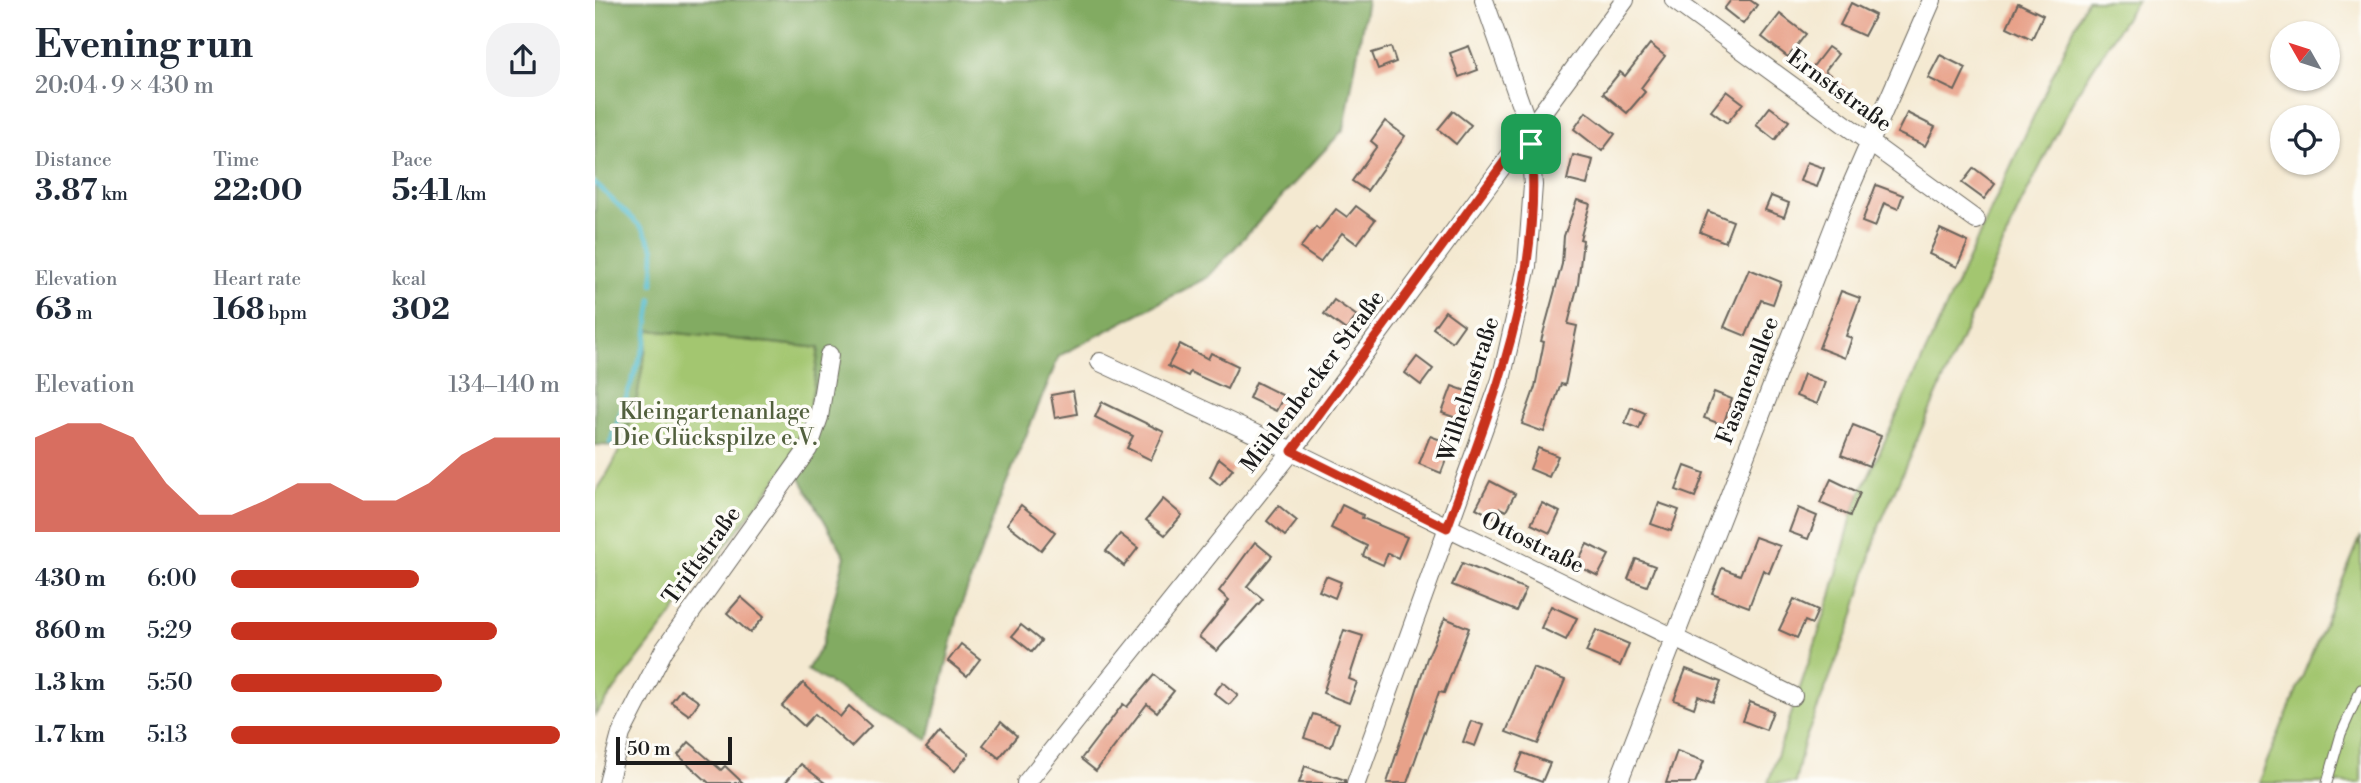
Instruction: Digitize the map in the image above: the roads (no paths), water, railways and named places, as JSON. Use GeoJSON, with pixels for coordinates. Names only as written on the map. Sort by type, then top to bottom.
{"type":"FeatureCollection","features":[{"type":"Feature","properties":{"kind":"street","name":"Wilhelmstraße"},"geometry":{"type":"LineString","coordinates":[[1356,783],[1501,380],[1519,312],[1531,225],[1533,172],[1529,128],[1484,0]]}},
{"type":"Feature","properties":{"kind":"street","name":"Mühlenbecker Straße"},"geometry":{"type":"LineString","coordinates":[[1026,783],[1292,451],[1625,0]]}},
{"type":"Feature","properties":{"kind":"street","name":"Ernststraße"},"geometry":{"type":"LineString","coordinates":[[1674,0],[1976,219]]}},
{"type":"Feature","properties":{"kind":"street","name":"Fasanenallee"},"geometry":{"type":"LineString","coordinates":[[1618,783],[1676,639],[1743,456],[1870,142],[1932,0]]}},
{"type":"Feature","properties":{"kind":"street","name":"Triftstraße"},"geometry":{"type":"LineString","coordinates":[[608,783],[621,734],[664,650],[808,449],[819,417],[829,355]]}},
{"type":"Feature","properties":{"kind":"street","name":"Ottostraße"},"geometry":{"type":"LineString","coordinates":[[1100,362],[1292,451],[1793,696]]}},
{"type":"Feature","properties":{"kind":"lane"},"geometry":{"type":"LineString","coordinates":[[2327,783],[2341,734],[2361,689]]}},
{"type":"Feature","properties":{"kind":"waterway"},"geometry":{"type":"LineString","coordinates":[[595,183],[643,229],[654,249],[653,284]]}},
{"type":"Feature","properties":{"kind":"waterway"},"geometry":{"type":"LineString","coordinates":[[610,443],[646,341],[652,299]]}},
{"type":"Feature","properties":{"kind":"park label","name":"Kleingartenanlage Die Glückspilze e.V."},"geometry":{"type":"Point","coordinates":[715,424]}}]}
